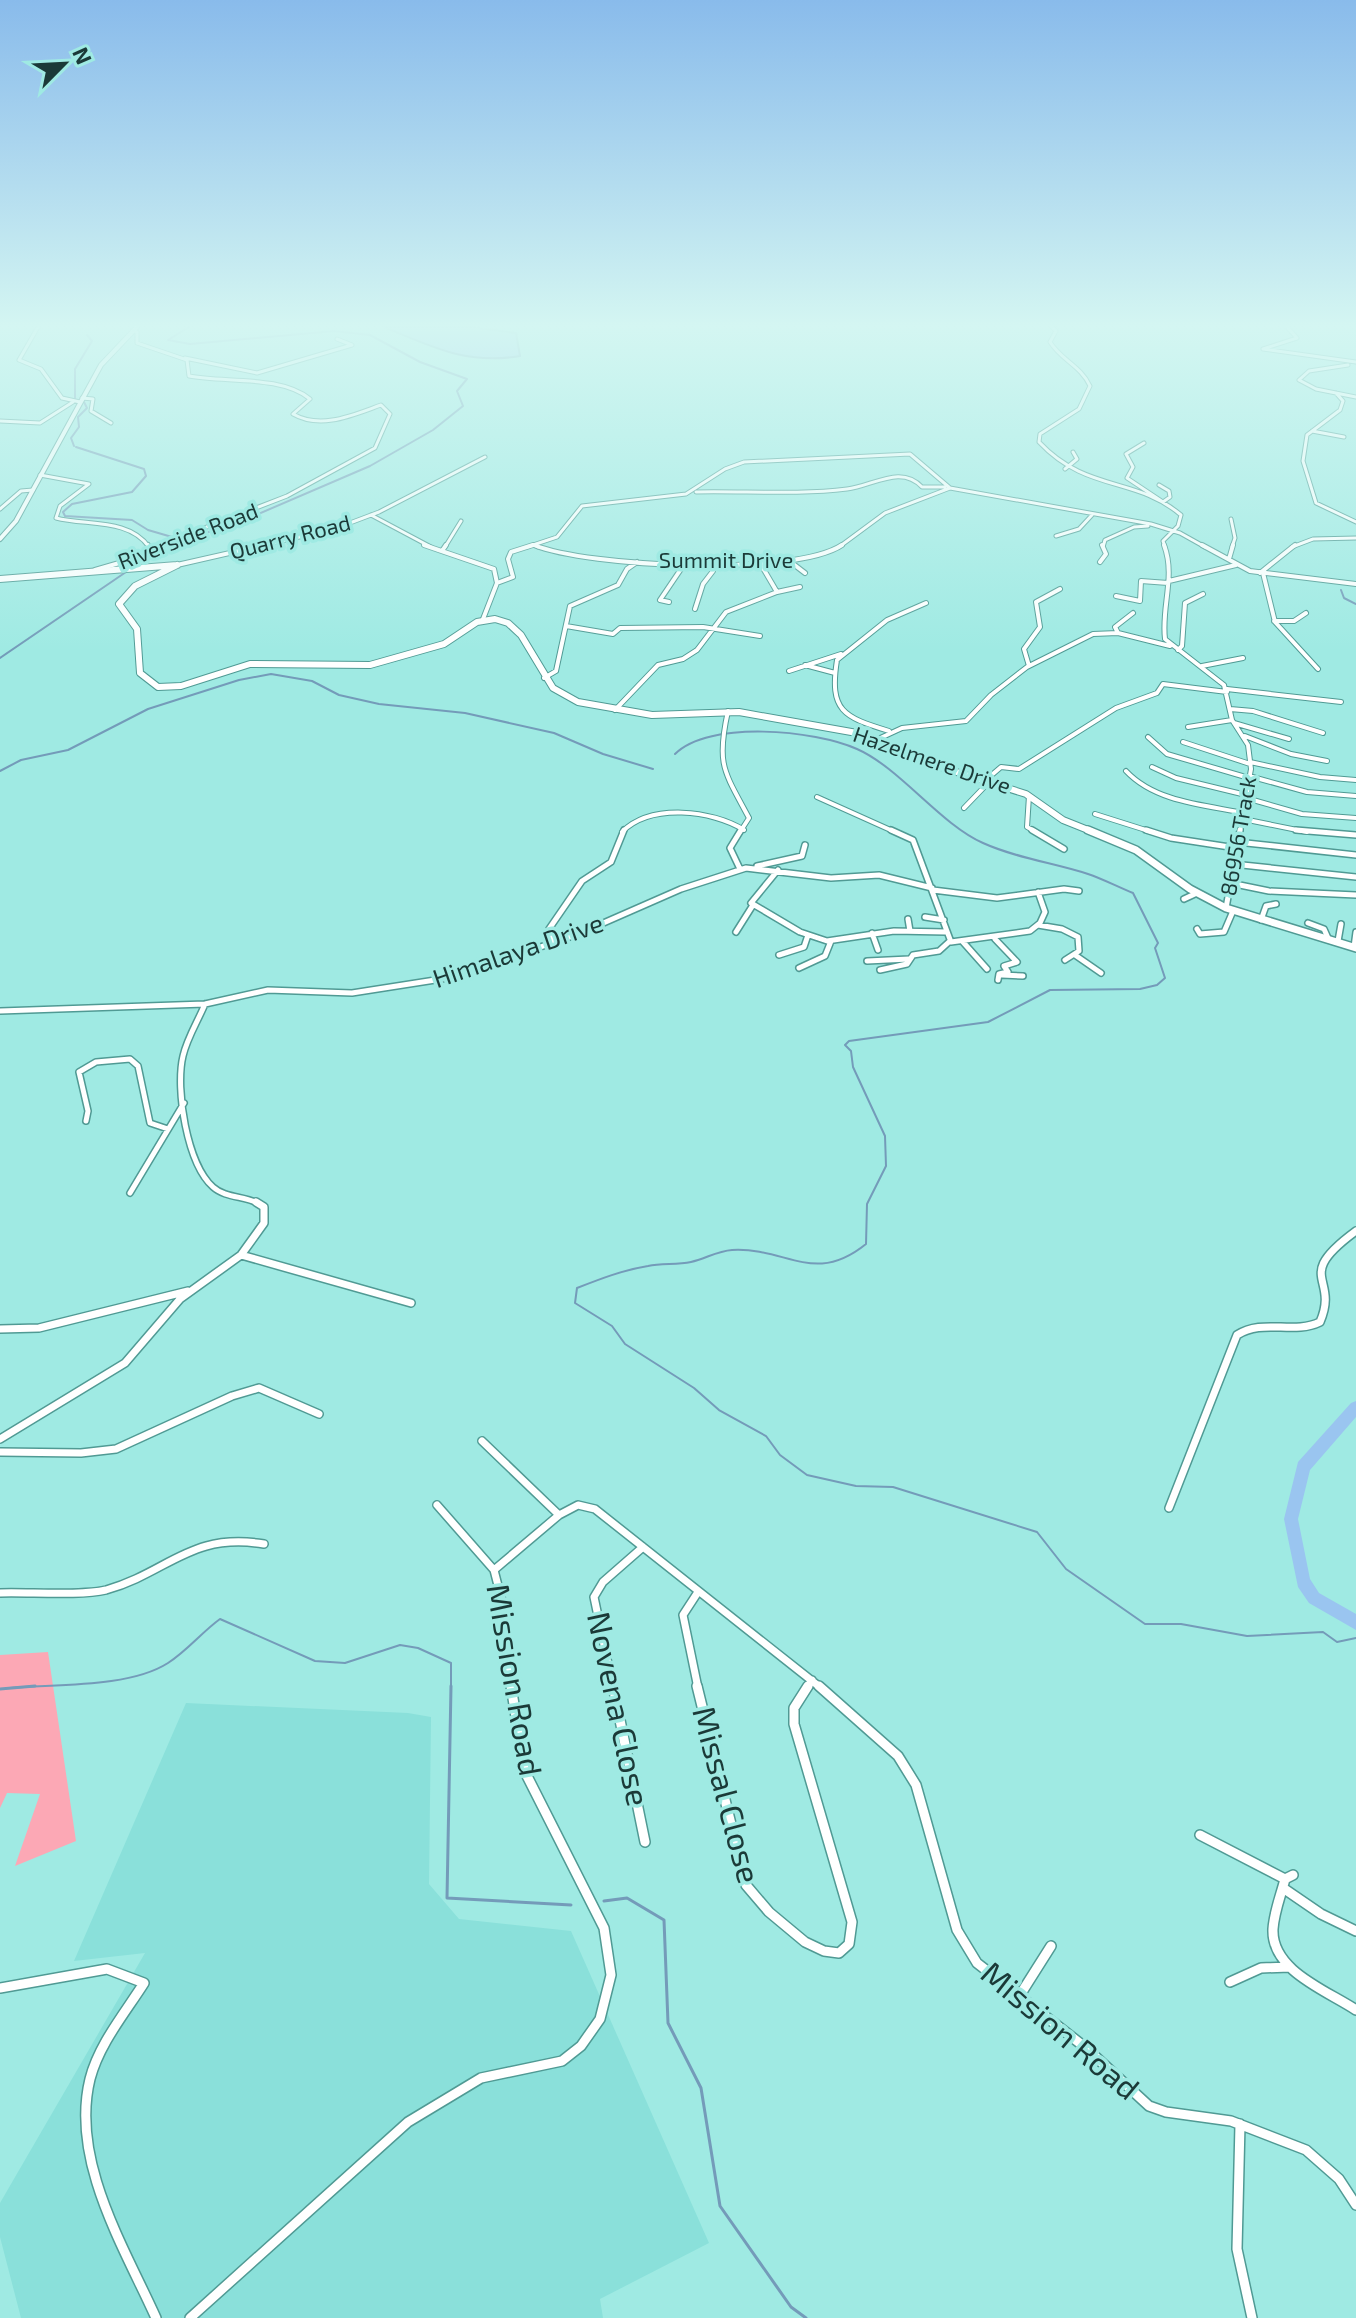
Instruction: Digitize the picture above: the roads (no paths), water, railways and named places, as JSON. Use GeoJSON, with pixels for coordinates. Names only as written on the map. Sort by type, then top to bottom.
{"type":"FeatureCollection","features":[{"type":"Feature","properties":{"kind":"street"},"geometry":{"type":"LineString","coordinates":[[0,539],[16,521],[62,435]]}},
{"type":"Feature","properties":{"kind":"street","name":"Riverside Road"},"geometry":{"type":"LineString","coordinates":[[84,573],[126,562],[150,548],[276,502],[375,448],[381,435]]}},
{"type":"Feature","properties":{"kind":"street"},"geometry":{"type":"LineString","coordinates":[[1038,435],[1048,454],[1065,469],[1089,480],[1163,502]]}},
{"type":"Feature","properties":{"kind":"street"},"geometry":{"type":"LineString","coordinates":[[1309,435],[1304,442],[1303,461],[1316,503],[1356,522]]}},
{"type":"Feature","properties":{"kind":"street"},"geometry":{"type":"LineString","coordinates":[[1334,435],[1344,437]]}},
{"type":"Feature","properties":{"kind":"street"},"geometry":{"type":"LineString","coordinates":[[1144,443],[1126,454],[1133,467],[1127,478],[1181,515],[1162,545],[1172,561],[1163,622],[1170,646]]}},
{"type":"Feature","properties":{"kind":"street"},"geometry":{"type":"LineString","coordinates":[[1065,469],[1077,459],[1073,452]]}},
{"type":"Feature","properties":{"kind":"street"},"geometry":{"type":"LineString","coordinates":[[692,492],[737,464],[880,453],[913,455],[949,488]]}},
{"type":"Feature","properties":{"kind":"street","name":"Quarry Road"},"geometry":{"type":"LineString","coordinates":[[177,565],[321,533],[371,515],[485,457]]}},
{"type":"Feature","properties":{"kind":"street"},"geometry":{"type":"LineString","coordinates":[[40,475],[89,484],[60,506],[56,518],[115,528],[143,538],[150,548]]}},
{"type":"Feature","properties":{"kind":"street"},"geometry":{"type":"LineString","coordinates":[[497,583],[513,577],[508,555],[557,537],[574,512],[589,504],[650,501],[692,492],[848,489],[902,475],[913,477],[922,487],[949,488],[1160,526],[1174,530],[1236,565],[1262,573],[1356,584]]}},
{"type":"Feature","properties":{"kind":"street"},"geometry":{"type":"LineString","coordinates":[[1159,485],[1169,491],[1170,497],[1163,502]]}},
{"type":"Feature","properties":{"kind":"street","name":"Summit Drive"},"geometry":{"type":"LineString","coordinates":[[534,545],[546,553],[581,560],[792,563],[833,551],[882,515],[949,488]]}},
{"type":"Feature","properties":{"kind":"street"},"geometry":{"type":"LineString","coordinates":[[0,509],[21,491],[33,490]]}},
{"type":"Feature","properties":{"kind":"street"},"geometry":{"type":"LineString","coordinates":[[177,565],[135,586],[119,604],[137,629],[140,673],[158,687],[174,688],[250,664],[370,665],[444,644],[483,619],[497,583],[497,573],[487,565],[410,539],[371,515]]}},
{"type":"Feature","properties":{"kind":"street"},"geometry":{"type":"LineString","coordinates":[[1056,536],[1075,531],[1092,515]]}},
{"type":"Feature","properties":{"kind":"street"},"geometry":{"type":"LineString","coordinates":[[1229,559],[1235,538],[1231,519]]}},
{"type":"Feature","properties":{"kind":"street"},"geometry":{"type":"LineString","coordinates":[[442,551],[461,521]]}},
{"type":"Feature","properties":{"kind":"street"},"geometry":{"type":"LineString","coordinates":[[1100,562],[1106,554],[1103,542],[1111,536],[1138,526],[1160,526]]}},
{"type":"Feature","properties":{"kind":"street"},"geometry":{"type":"LineString","coordinates":[[1262,573],[1297,543],[1313,539],[1356,538]]}},
{"type":"Feature","properties":{"kind":"street"},"geometry":{"type":"LineString","coordinates":[[666,560],[681,569],[660,600],[669,602]]}},
{"type":"Feature","properties":{"kind":"street"},"geometry":{"type":"LineString","coordinates":[[544,678],[556,671],[567,610],[573,603],[615,587],[629,566],[644,561]]}},
{"type":"Feature","properties":{"kind":"street"},"geometry":{"type":"LineString","coordinates":[[695,609],[703,584],[713,571],[712,562]]}},
{"type":"Feature","properties":{"kind":"street"},"geometry":{"type":"LineString","coordinates":[[760,563],[777,592]]}},
{"type":"Feature","properties":{"kind":"street"},"geometry":{"type":"LineString","coordinates":[[792,563],[805,573]]}},
{"type":"Feature","properties":{"kind":"street"},"geometry":{"type":"LineString","coordinates":[[0,579],[177,565]]}},
{"type":"Feature","properties":{"kind":"street"},"geometry":{"type":"LineString","coordinates":[[1116,596],[1140,601],[1143,596],[1139,582],[1168,582],[1236,565]]}},
{"type":"Feature","properties":{"kind":"street"},"geometry":{"type":"LineString","coordinates":[[1262,573],[1269,582],[1269,602],[1274,621],[1318,669]]}},
{"type":"Feature","properties":{"kind":"street"},"geometry":{"type":"LineString","coordinates":[[615,710],[658,665],[692,655],[730,610],[777,592],[800,587]]}},
{"type":"Feature","properties":{"kind":"street"},"geometry":{"type":"LineString","coordinates":[[1029,666],[1022,651],[1040,627],[1036,602],[1060,589]]}},
{"type":"Feature","properties":{"kind":"street"},"geometry":{"type":"LineString","coordinates":[[1178,650],[1182,646],[1185,603],[1203,594]]}},
{"type":"Feature","properties":{"kind":"street"},"geometry":{"type":"LineString","coordinates":[[789,671],[841,654],[887,620],[926,603]]}},
{"type":"Feature","properties":{"kind":"street"},"geometry":{"type":"LineString","coordinates":[[1118,633],[1115,627],[1133,613]]}},
{"type":"Feature","properties":{"kind":"street"},"geometry":{"type":"LineString","coordinates":[[1274,621],[1294,621],[1306,613]]}},
{"type":"Feature","properties":{"kind":"street","name":"Hazelmere Drive"},"geometry":{"type":"LineString","coordinates":[[483,619],[502,620],[521,635],[544,678],[563,695],[615,710],[668,715],[728,711],[850,731],[928,763],[989,780],[1029,796],[1063,820],[1136,850],[1197,893],[1229,910],[1355,947]]}},
{"type":"Feature","properties":{"kind":"street"},"geometry":{"type":"LineString","coordinates":[[566,626],[613,634],[623,627],[712,628],[760,636]]}},
{"type":"Feature","properties":{"kind":"street"},"geometry":{"type":"LineString","coordinates":[[876,740],[890,732],[966,721],[994,692],[1029,666],[1093,634],[1118,633],[1170,646],[1202,666],[1227,690]]}},
{"type":"Feature","properties":{"kind":"street"},"geometry":{"type":"LineString","coordinates":[[841,654],[835,673],[837,702],[848,719],[890,732]]}},
{"type":"Feature","properties":{"kind":"street"},"geometry":{"type":"LineString","coordinates":[[1202,666],[1243,658]]}},
{"type":"Feature","properties":{"kind":"street"},"geometry":{"type":"LineString","coordinates":[[805,665],[835,673]]}},
{"type":"Feature","properties":{"kind":"street"},"geometry":{"type":"LineString","coordinates":[[964,808],[1001,767],[1019,769],[1079,729],[1137,697],[1157,693],[1163,684],[1341,702]]}},
{"type":"Feature","properties":{"kind":"street","name":"86956 Track"},"geometry":{"type":"LineString","coordinates":[[1227,690],[1233,721],[1248,745],[1250,763],[1244,816],[1230,883],[1229,910]]}},
{"type":"Feature","properties":{"kind":"street"},"geometry":{"type":"LineString","coordinates":[[1230,709],[1253,711],[1323,733]]}},
{"type":"Feature","properties":{"kind":"street"},"geometry":{"type":"LineString","coordinates":[[728,711],[722,736],[723,770],[749,815],[744,830],[730,848],[740,869]]}},
{"type":"Feature","properties":{"kind":"street"},"geometry":{"type":"LineString","coordinates":[[1188,727],[1233,721],[1289,739]]}},
{"type":"Feature","properties":{"kind":"street"},"geometry":{"type":"LineString","coordinates":[[1241,734],[1291,754],[1327,761]]}},
{"type":"Feature","properties":{"kind":"street"},"geometry":{"type":"LineString","coordinates":[[1148,737],[1167,754],[1307,792],[1356,796]]}},
{"type":"Feature","properties":{"kind":"street"},"geometry":{"type":"LineString","coordinates":[[1183,742],[1250,763],[1320,777],[1356,780]]}},
{"type":"Feature","properties":{"kind":"street"},"geometry":{"type":"LineString","coordinates":[[1152,767],[1176,778],[1302,814],[1356,818]]}},
{"type":"Feature","properties":{"kind":"street"},"geometry":{"type":"LineString","coordinates":[[1126,771],[1132,779],[1164,794],[1305,832],[1356,835]]}},
{"type":"Feature","properties":{"kind":"street"},"geometry":{"type":"LineString","coordinates":[[1029,796],[1027,827],[1064,849]]}},
{"type":"Feature","properties":{"kind":"street"},"geometry":{"type":"LineString","coordinates":[[817,797],[913,840],[950,941]]}},
{"type":"Feature","properties":{"kind":"street"},"geometry":{"type":"LineString","coordinates":[[553,943],[549,929],[564,904],[582,881],[611,862],[621,833],[628,826],[686,812],[732,823],[744,830]]}},
{"type":"Feature","properties":{"kind":"street"},"geometry":{"type":"LineString","coordinates":[[1095,814],[1171,838],[1356,855]]}},
{"type":"Feature","properties":{"kind":"street"},"geometry":{"type":"LineString","coordinates":[[754,868],[802,856],[806,851],[805,845]]}},
{"type":"Feature","properties":{"kind":"street"},"geometry":{"type":"LineString","coordinates":[[1233,864],[1356,877]]}},
{"type":"Feature","properties":{"kind":"street","name":"Himalaya Drive"},"geometry":{"type":"LineString","coordinates":[[0,1011],[33,1007],[205,1004],[268,990],[352,993],[408,986],[463,974],[553,943],[681,889],[740,869],[778,870],[831,878],[879,875],[932,889],[997,898],[1038,892],[1079,891]]}},
{"type":"Feature","properties":{"kind":"street"},"geometry":{"type":"LineString","coordinates":[[736,932],[753,905],[752,898],[778,870]]}},
{"type":"Feature","properties":{"kind":"street"},"geometry":{"type":"LineString","coordinates":[[1230,883],[1269,891],[1356,895]]}},
{"type":"Feature","properties":{"kind":"street"},"geometry":{"type":"LineString","coordinates":[[867,961],[939,951],[950,941],[995,939],[1025,933],[1038,925],[1045,912],[1038,892]]}},
{"type":"Feature","properties":{"kind":"street"},"geometry":{"type":"LineString","coordinates":[[1184,899],[1197,893]]}},
{"type":"Feature","properties":{"kind":"street"},"geometry":{"type":"LineString","coordinates":[[1261,920],[1266,906],[1276,904]]}},
{"type":"Feature","properties":{"kind":"street"},"geometry":{"type":"LineString","coordinates":[[753,905],[808,935],[831,941],[872,933],[946,932]]}},
{"type":"Feature","properties":{"kind":"street"},"geometry":{"type":"LineString","coordinates":[[1197,929],[1200,934],[1224,932],[1229,910]]}},
{"type":"Feature","properties":{"kind":"street"},"geometry":{"type":"LineString","coordinates":[[925,917],[944,920]]}},
{"type":"Feature","properties":{"kind":"street"},"geometry":{"type":"LineString","coordinates":[[908,919],[910,931]]}},
{"type":"Feature","properties":{"kind":"street"},"geometry":{"type":"LineString","coordinates":[[1308,923],[1324,929],[1328,938]]}},
{"type":"Feature","properties":{"kind":"street"},"geometry":{"type":"LineString","coordinates":[[1338,941],[1341,924]]}},
{"type":"Feature","properties":{"kind":"street"},"geometry":{"type":"LineString","coordinates":[[1038,925],[1075,935],[1080,946],[1075,955],[1065,960]]}},
{"type":"Feature","properties":{"kind":"street"},"geometry":{"type":"LineString","coordinates":[[1355,947],[1356,932]]}},
{"type":"Feature","properties":{"kind":"street"},"geometry":{"type":"LineString","coordinates":[[872,933],[878,950]]}},
{"type":"Feature","properties":{"kind":"street"},"geometry":{"type":"LineString","coordinates":[[779,955],[804,947],[808,935]]}},
{"type":"Feature","properties":{"kind":"street"},"geometry":{"type":"LineString","coordinates":[[995,939],[1017,962],[1004,966],[1008,972],[998,977],[1023,976]]}},
{"type":"Feature","properties":{"kind":"street"},"geometry":{"type":"LineString","coordinates":[[799,968],[825,956],[831,941]]}},
{"type":"Feature","properties":{"kind":"street"},"geometry":{"type":"LineString","coordinates":[[963,942],[987,969]]}},
{"type":"Feature","properties":{"kind":"street"},"geometry":{"type":"LineString","coordinates":[[927,953],[927,964]]}},
{"type":"Feature","properties":{"kind":"street"},"geometry":{"type":"LineString","coordinates":[[1075,955],[1101,973]]}},
{"type":"Feature","properties":{"kind":"street"},"geometry":{"type":"LineString","coordinates":[[900,956],[911,957]]}},
{"type":"Feature","properties":{"kind":"street"},"geometry":{"type":"LineString","coordinates":[[880,970],[907,964],[911,957]]}},
{"type":"Feature","properties":{"kind":"street"},"geometry":{"type":"LineString","coordinates":[[0,1439],[116,1371],[189,1290],[241,1255],[264,1223],[264,1207],[253,1200],[221,1192],[208,1183],[188,1142],[182,1058],[205,1004]]}},
{"type":"Feature","properties":{"kind":"street"},"geometry":{"type":"LineString","coordinates":[[86,1121],[87,1104],[78,1076],[81,1069],[96,1062],[130,1059],[138,1066],[150,1123],[168,1129]]}},
{"type":"Feature","properties":{"kind":"street"},"geometry":{"type":"LineString","coordinates":[[130,1193],[184,1103]]}},
{"type":"Feature","properties":{"kind":"street"},"geometry":{"type":"LineString","coordinates":[[1169,1508],[1237,1335],[1249,1327],[1304,1328],[1320,1322],[1325,1311],[1320,1274],[1322,1260],[1356,1231]]}},
{"type":"Feature","properties":{"kind":"street"},"geometry":{"type":"LineString","coordinates":[[241,1255],[411,1303]]}},
{"type":"Feature","properties":{"kind":"street"},"geometry":{"type":"LineString","coordinates":[[0,1329],[39,1328],[189,1290]]}},
{"type":"Feature","properties":{"kind":"street"},"geometry":{"type":"LineString","coordinates":[[0,1452],[81,1453],[116,1449],[232,1396],[259,1388],[319,1414]]}},
{"type":"Feature","properties":{"kind":"street"},"geometry":{"type":"LineString","coordinates":[[482,1441],[559,1515]]}},
{"type":"Feature","properties":{"kind":"street"},"geometry":{"type":"LineString","coordinates":[[437,1505],[494,1570]]}},
{"type":"Feature","properties":{"kind":"street","name":"Mission Road"},"geometry":{"type":"LineString","coordinates":[[190,2318],[411,2120],[482,2078],[500,2073],[548,2069],[564,2061],[580,2047],[608,2003],[613,1979],[611,1952],[604,1928],[525,1772],[505,1650],[503,1605],[494,1570],[559,1515],[569,1508],[586,1505],[812,1680],[909,1769],[961,1941],[977,1963],[1086,2048],[1149,2106],[1166,2112],[1240,2124],[1306,2150],[1324,2163],[1356,2205]]}},
{"type":"Feature","properties":{"kind":"street"},"geometry":{"type":"LineString","coordinates":[[0,1593],[105,1590],[212,1542],[234,1539],[264,1544]]}},
{"type":"Feature","properties":{"kind":"street","name":"Novena Close"},"geometry":{"type":"LineString","coordinates":[[643,1547],[603,1582],[594,1597],[645,1842]]}},
{"type":"Feature","properties":{"kind":"street","name":"Missal Close"},"geometry":{"type":"LineString","coordinates":[[698,1592],[683,1615],[684,1633],[746,1885],[762,1905],[805,1943],[829,1954],[848,1943],[852,1922],[794,1724],[794,1708],[812,1680]]}},
{"type":"Feature","properties":{"kind":"street"},"geometry":{"type":"LineString","coordinates":[[1200,1835],[1287,1881],[1321,1914],[1356,1931]]}},
{"type":"Feature","properties":{"kind":"street"},"geometry":{"type":"LineString","coordinates":[[1287,1881],[1273,1936],[1290,1967],[1356,2010]]}},
{"type":"Feature","properties":{"kind":"street"},"geometry":{"type":"LineString","coordinates":[[1020,1995],[1051,1946]]}},
{"type":"Feature","properties":{"kind":"street"},"geometry":{"type":"LineString","coordinates":[[1230,1982],[1261,1968],[1290,1967]]}},
{"type":"Feature","properties":{"kind":"street"},"geometry":{"type":"LineString","coordinates":[[0,1988],[107,1969],[144,1983],[104,2048],[90,2078],[84,2127],[98,2180],[156,2318]]}},
{"type":"Feature","properties":{"kind":"street"},"geometry":{"type":"LineString","coordinates":[[1240,2124],[1237,2249],[1252,2318]]}},
{"type":"Feature","properties":{"kind":"waterway"},"geometry":{"type":"LineString","coordinates":[[73,435],[74,446]]}},
{"type":"Feature","properties":{"kind":"waterway"},"geometry":{"type":"LineString","coordinates":[[135,566],[165,545],[235,524],[370,466],[424,435]]}},
{"type":"Feature","properties":{"kind":"waterway"},"geometry":{"type":"LineString","coordinates":[[76,447],[144,469],[146,476],[132,492],[72,504],[63,512],[65,516],[132,520],[148,530],[172,537]]}},
{"type":"Feature","properties":{"kind":"waterway"},"geometry":{"type":"LineString","coordinates":[[0,658],[126,572]]}},
{"type":"Feature","properties":{"kind":"waterway"},"geometry":{"type":"LineString","coordinates":[[1341,590],[1344,598],[1356,604]]}},
{"type":"Feature","properties":{"kind":"waterway"},"geometry":{"type":"LineString","coordinates":[[0,771],[21,760],[68,750],[148,709],[239,680],[271,674],[312,681],[339,695],[379,704],[465,713],[554,733],[603,754],[653,769]]}},
{"type":"Feature","properties":{"kind":"waterway"},"geometry":{"type":"LineString","coordinates":[[675,754],[691,743],[736,732],[790,733],[839,742],[857,749],[889,769],[951,823],[983,843],[1088,874],[1133,893],[1158,943],[1155,948],[1165,978],[1157,985],[1140,989],[1050,990],[988,1022],[849,1041],[845,1045],[851,1051],[853,1067],[885,1136],[886,1166],[867,1204],[866,1244],[848,1256],[815,1264],[732,1250],[691,1262],[653,1265],[577,1288],[575,1303],[612,1326],[625,1344],[694,1388],[719,1410],[766,1436],[780,1455],[807,1475],[856,1486],[893,1487],[1037,1532],[1066,1569],[1145,1624],[1181,1624],[1247,1636],[1323,1632],[1337,1642],[1356,1638]]}},
{"type":"Feature","properties":{"kind":"waterway"},"geometry":{"type":"LineString","coordinates":[[1356,1407],[1303,1467],[1291,1519],[1303,1582],[1314,1598],[1356,1622]]}},
{"type":"Feature","properties":{"kind":"waterway"},"geometry":{"type":"LineString","coordinates":[[14,1688],[113,1681],[152,1671],[175,1658],[220,1619],[315,1661],[345,1663],[400,1645],[418,1648],[451,1663],[451,1686]]}},
{"type":"Feature","properties":{"kind":"waterway"},"geometry":{"type":"LineString","coordinates":[[14,1688],[35,1686]]}},
{"type":"Feature","properties":{"kind":"waterway"},"geometry":{"type":"LineString","coordinates":[[451,1686],[447,1898],[571,1905]]}},
{"type":"Feature","properties":{"kind":"waterway"},"geometry":{"type":"LineString","coordinates":[[10,1688],[14,1688]]}},
{"type":"Feature","properties":{"kind":"waterway"},"geometry":{"type":"LineString","coordinates":[[0,1689],[14,1688]]}},
{"type":"Feature","properties":{"kind":"waterway"},"geometry":{"type":"LineString","coordinates":[[604,1901],[627,1898],[664,1920],[668,2023],[701,2088],[720,2206],[791,2307],[806,2318]]}}]}
